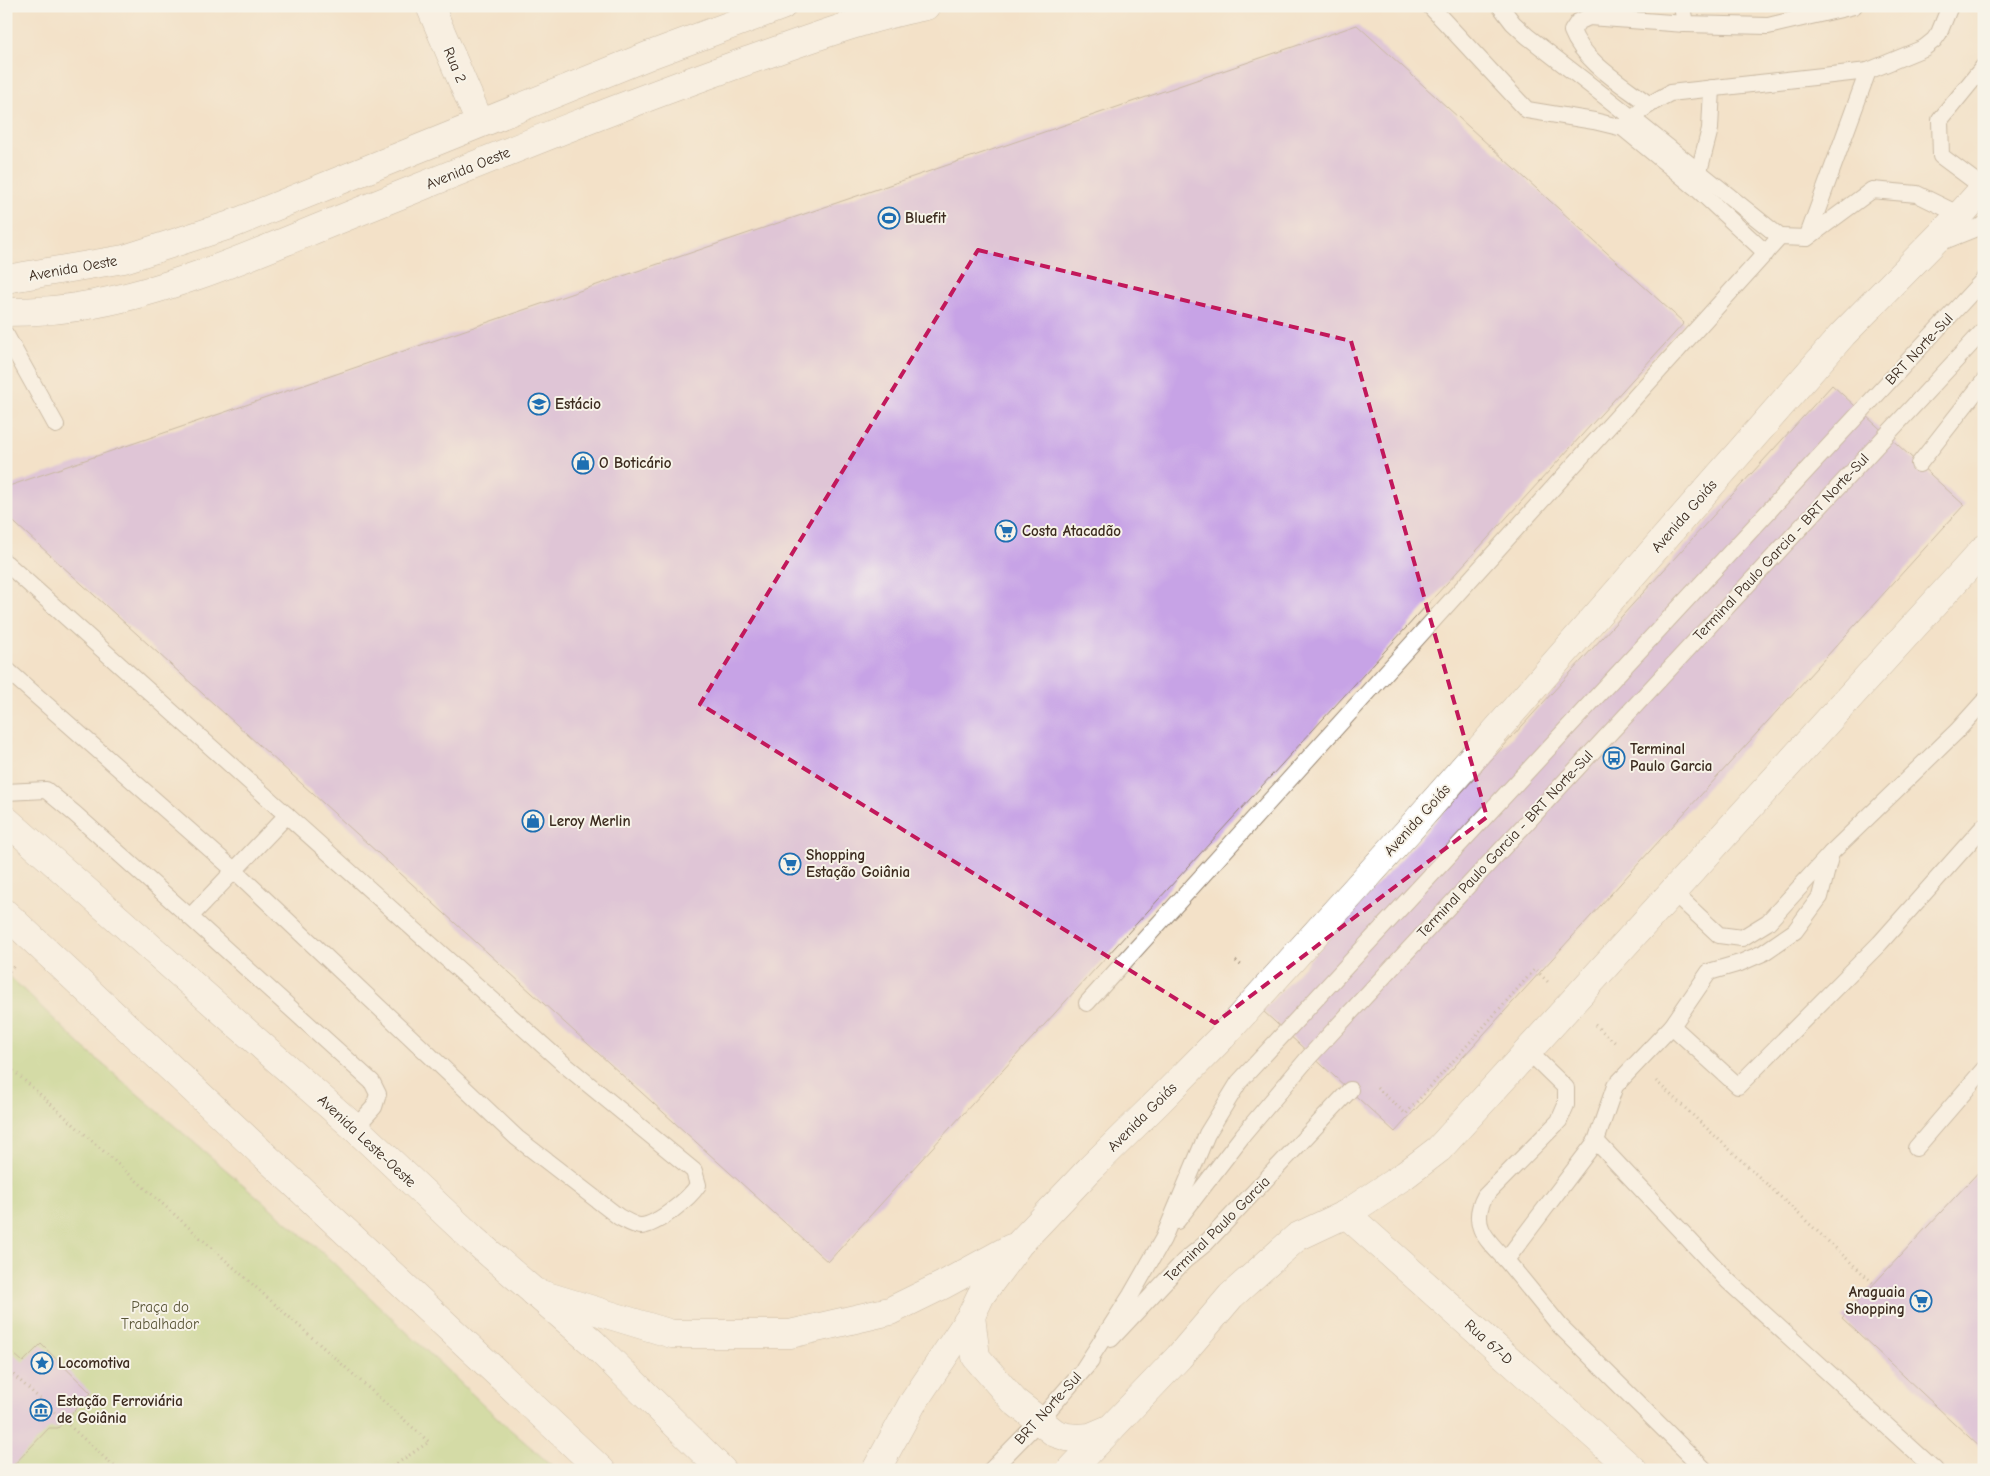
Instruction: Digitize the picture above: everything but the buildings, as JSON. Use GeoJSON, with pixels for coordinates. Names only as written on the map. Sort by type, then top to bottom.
{"type":"FeatureCollection","features":[{"type":"Feature","properties":{"kind":"main road","name":"Rua 2"},"geometry":{"type":"LineString","coordinates":[[430,6],[480,123]]}},
{"type":"Feature","properties":{"kind":"main road","name":"Avenida Oeste"},"geometry":{"type":"LineString","coordinates":[[6,279],[124,259],[230,225],[650,55],[782,6]]}},
{"type":"Feature","properties":{"kind":"main road","name":"Avenida Oeste"},"geometry":{"type":"LineString","coordinates":[[6,312],[32,312],[94,304],[170,284],[246,256],[646,97],[817,36],[904,10],[926,6]]}},
{"type":"Feature","properties":{"kind":"main road","name":"Avenida Goiás"},"geometry":{"type":"LineString","coordinates":[[876,1470],[912,1404],[971,1316],[981,1295],[1019,1244],[1090,1169],[1203,1056],[1266,988],[1410,828],[1844,334],[1926,248],[1972,220],[1984,188]]}},
{"type":"Feature","properties":{"kind":"main road"},"geometry":{"type":"LineString","coordinates":[[1071,1470],[1180,1357],[1231,1296],[1297,1237],[1346,1214],[1405,1175],[1439,1148],[1984,548]]}},
{"type":"Feature","properties":{"kind":"main road","name":"Avenida Leste-Oeste"},"geometry":{"type":"LineString","coordinates":[[6,820],[355,1128],[473,1239],[592,1342],[722,1470]]}},
{"type":"Feature","properties":{"kind":"main road"},"geometry":{"type":"LineString","coordinates":[[6,914],[601,1470]]}},
{"type":"Feature","properties":{"kind":"main road","name":"Rua 67-D"},"geometry":{"type":"LineString","coordinates":[[1346,1214],[1632,1470]]}},
{"type":"Feature","properties":{"kind":"main road"},"geometry":{"type":"LineString","coordinates":[[534,1292],[672,1334],[790,1334],[890,1311],[1019,1244]]}},
{"type":"Feature","properties":{"kind":"main road"},"geometry":{"type":"LineString","coordinates":[[971,1316],[976,1357],[1006,1393],[1039,1421],[1055,1432],[1078,1438],[1103,1433],[1115,1426]]}},
{"type":"Feature","properties":{"kind":"lane"},"geometry":{"type":"LineString","coordinates":[[1430,6],[1526,110],[1594,121],[1627,123],[1648,104],[1670,93],[1868,71],[1924,48],[1940,33],[1950,6]]}},
{"type":"Feature","properties":{"kind":"lane"},"geometry":{"type":"LineString","coordinates":[[1500,6],[1513,23],[1527,36],[1627,123],[1697,179],[1780,237],[1807,238],[1872,190],[1917,194],[1972,220]]}},
{"type":"Feature","properties":{"kind":"lane"},"geometry":{"type":"LineString","coordinates":[[1682,6],[1685,24]]}},
{"type":"Feature","properties":{"kind":"lane"},"geometry":{"type":"LineString","coordinates":[[1648,104],[1588,57],[1577,43],[1572,31],[1578,22],[1589,17],[1685,24],[1768,26],[1854,6]]}},
{"type":"Feature","properties":{"kind":"lane"},"geometry":{"type":"LineString","coordinates":[[1984,66],[1940,120],[1941,156],[1984,188]]}},
{"type":"Feature","properties":{"kind":"lane"},"geometry":{"type":"LineString","coordinates":[[1807,238],[1868,71]]}},
{"type":"Feature","properties":{"kind":"lane"},"geometry":{"type":"LineString","coordinates":[[1697,179],[1710,128],[1712,88]]}},
{"type":"Feature","properties":{"kind":"lane"},"geometry":{"type":"LineString","coordinates":[[1697,179],[1766,253]]}},
{"type":"Feature","properties":{"kind":"lane"},"geometry":{"type":"LineString","coordinates":[[1087,1003],[1780,237]]}},
{"type":"Feature","properties":{"kind":"lane","name":"BRT Norte-Sul"},"geometry":{"type":"LineString","coordinates":[[1854,418],[1984,279]]}},
{"type":"Feature","properties":{"kind":"lane","name":"Terminal Paulo Garcia - BRT Norte-Sul"},"geometry":{"type":"LineString","coordinates":[[1163,1239],[1243,1135],[1309,1057],[1984,330]]}},
{"type":"Feature","properties":{"kind":"lane"},"geometry":{"type":"LineString","coordinates":[[6,335],[56,425]]}},
{"type":"Feature","properties":{"kind":"lane"},"geometry":{"type":"LineString","coordinates":[[1919,464],[1984,380]]}},
{"type":"Feature","properties":{"kind":"lane","name":"Terminal Paulo Garcia - BRT Norte-Sul"},"geometry":{"type":"LineString","coordinates":[[1084,1368],[1131,1295],[1163,1239],[1206,1134],[1239,1082],[1854,418]]}},
{"type":"Feature","properties":{"kind":"lane"},"geometry":{"type":"LineString","coordinates":[[6,563],[565,1064],[694,1171],[698,1185],[692,1195],[651,1224],[638,1226],[619,1217],[517,1138],[234,870],[6,669]]}},
{"type":"Feature","properties":{"kind":"lane"},"geometry":{"type":"LineString","coordinates":[[1672,891],[1719,935],[1742,938],[1768,922],[1832,853],[1957,731],[1984,701]]}},
{"type":"Feature","properties":{"kind":"lane"},"geometry":{"type":"LineString","coordinates":[[6,792],[46,790],[190,916],[372,1082],[378,1094],[374,1107],[355,1128]]}},
{"type":"Feature","properties":{"kind":"lane"},"geometry":{"type":"LineString","coordinates":[[190,916],[287,815]]}},
{"type":"Feature","properties":{"kind":"lane"},"geometry":{"type":"LineString","coordinates":[[1672,1026],[1738,1086],[1880,942],[1984,826]]}},
{"type":"Feature","properties":{"kind":"lane"},"geometry":{"type":"LineString","coordinates":[[1506,1260],[1596,1141],[1615,1086],[1672,1026],[1709,972],[1740,963],[1763,952],[1795,931],[1820,897],[1832,853]]}},
{"type":"Feature","properties":{"kind":"lane"},"geometry":{"type":"LineString","coordinates":[[1528,1051],[1566,1088],[1566,1105],[1559,1121],[1486,1196],[1478,1208],[1484,1237],[1506,1260],[1560,1326],[1705,1470]]}},
{"type":"Feature","properties":{"kind":"lane"},"geometry":{"type":"LineString","coordinates":[[1916,1148],[1984,1069]]}},
{"type":"Feature","properties":{"kind":"lane","name":"Terminal Paulo Garcia"},"geometry":{"type":"LineString","coordinates":[[1084,1368],[1184,1261],[1206,1243],[1350,1090]]}},
{"type":"Feature","properties":{"kind":"lane"},"geometry":{"type":"LineString","coordinates":[[1596,1141],[1728,1281],[1935,1470]]}},
{"type":"Feature","properties":{"kind":"lane","name":"BRT Norte-Sul"},"geometry":{"type":"LineString","coordinates":[[991,1470],[1039,1421],[1084,1368]]}},
{"type":"Feature","properties":{"kind":"path"},"geometry":{"type":"LineString","coordinates":[[1236,961],[1266,988]]}},
{"type":"Feature","properties":{"kind":"path"},"geometry":{"type":"LineString","coordinates":[[1370,1082],[1406,1114],[1534,969],[1874,1284]]}},
{"type":"Feature","properties":{"kind":"path"},"geometry":{"type":"LineString","coordinates":[[6,1064],[429,1442],[387,1470]]}},
{"type":"Feature","properties":{"kind":"path"},"geometry":{"type":"LineString","coordinates":[[6,1368],[118,1470]]}},
{"type":"Feature","properties":{"kind":"highlighted area"},"geometry":{"type":"Polygon","coordinates":[[[978,250],[1351,341],[1487,817],[1215,1023],[700,704],[978,250]]]}},
{"type":"Feature","properties":{"kind":"green space","name":"Praça do Trabalhador"},"geometry":{"type":"Polygon","coordinates":[[[6,973],[85,1049],[323,1253],[504,1424],[557,1470],[6,1470],[6,973]]]}},
{"type":"Feature","properties":{"kind":"place","name":"Bluefit"},"geometry":{"type":"Point","coordinates":[889,218]}},
{"type":"Feature","properties":{"kind":"place","name":"Estácio"},"geometry":{"type":"Point","coordinates":[539,404]}},
{"type":"Feature","properties":{"kind":"place","name":"O Boticário"},"geometry":{"type":"Point","coordinates":[583,463]}},
{"type":"Feature","properties":{"kind":"place","name":"Costa Atacadão"},"geometry":{"type":"Point","coordinates":[1006,531]}},
{"type":"Feature","properties":{"kind":"place","name":"Terminal Paulo Garcia"},"geometry":{"type":"Point","coordinates":[1614,758]}},
{"type":"Feature","properties":{"kind":"place","name":"Leroy Merlin"},"geometry":{"type":"Point","coordinates":[533,821]}},
{"type":"Feature","properties":{"kind":"place","name":"Shopping Estação Goiânia"},"geometry":{"type":"Point","coordinates":[790,864]}},
{"type":"Feature","properties":{"kind":"place","name":"Araguaia Shopping"},"geometry":{"type":"Point","coordinates":[1921,1301]}},
{"type":"Feature","properties":{"kind":"place","name":"Locomotiva"},"geometry":{"type":"Point","coordinates":[42,1363]}},
{"type":"Feature","properties":{"kind":"place","name":"Estação Ferroviária de Goiânia"},"geometry":{"type":"Point","coordinates":[41,1410]}}]}
